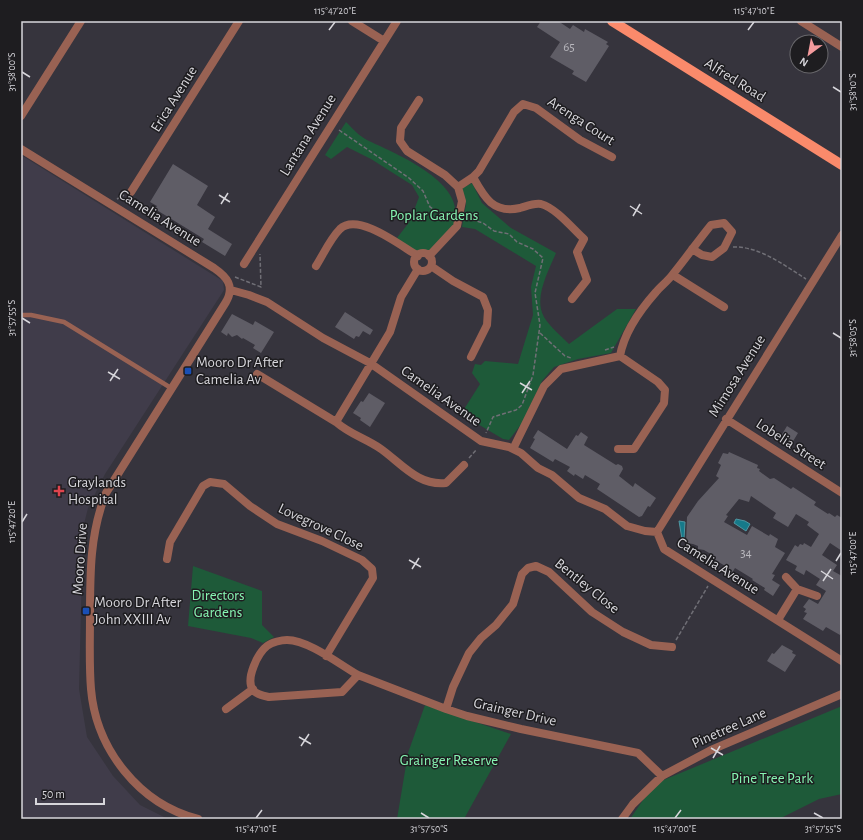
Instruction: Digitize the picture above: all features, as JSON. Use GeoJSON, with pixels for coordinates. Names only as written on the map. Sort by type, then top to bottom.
{"type":"FeatureCollection","features":[{"type":"Feature","properties":{"kind":"main road","name":"Alfred Road"},"geometry":{"type":"LineString","coordinates":[[612,21],[842,165]]}},
{"type":"Feature","properties":{"kind":"street"},"geometry":{"type":"LineString","coordinates":[[21,116],[81,21]]}},
{"type":"Feature","properties":{"kind":"street","name":"Erica Avenue"},"geometry":{"type":"LineString","coordinates":[[132,192],[239,21]]}},
{"type":"Feature","properties":{"kind":"street"},"geometry":{"type":"LineString","coordinates":[[352,21],[384,41]]}},
{"type":"Feature","properties":{"kind":"street","name":"Lantana Avenue"},"geometry":{"type":"LineString","coordinates":[[244,264],[330,125],[397,21]]}},
{"type":"Feature","properties":{"kind":"street"},"geometry":{"type":"LineString","coordinates":[[801,21],[842,47]]}},
{"type":"Feature","properties":{"kind":"street"},"geometry":{"type":"LineString","coordinates":[[419,100],[401,128],[400,141],[407,150],[445,175],[458,187],[462,201],[457,226],[429,256]]}},
{"type":"Feature","properties":{"kind":"street","name":"Arenga Court"},"geometry":{"type":"LineString","coordinates":[[458,187],[473,177],[480,170],[514,112],[523,104],[536,108],[580,140],[612,157]]}},
{"type":"Feature","properties":{"kind":"street","name":"Camelia Avenue"},"geometry":{"type":"LineString","coordinates":[[21,149],[214,268],[229,281],[231,290],[249,294],[267,302],[322,338],[370,363],[481,441],[513,449],[521,453],[538,468],[552,475],[580,498],[605,509],[627,526],[644,531],[657,532],[664,549],[842,660]]}},
{"type":"Feature","properties":{"kind":"street"},"geometry":{"type":"LineString","coordinates":[[473,177],[486,201],[498,207],[509,209],[530,204],[541,204],[561,216],[584,239],[577,252],[587,280],[572,299]]}},
{"type":"Feature","properties":{"kind":"street"},"geometry":{"type":"LineString","coordinates":[[620,356],[622,345],[635,321],[656,292],[673,274],[710,225],[724,223],[732,232],[724,248],[712,257],[702,255],[692,249]]}},
{"type":"Feature","properties":{"kind":"street"},"geometry":{"type":"LineString","coordinates":[[316,266],[340,229],[354,224],[369,227],[418,256],[423,254],[429,256],[432,261],[431,266],[424,271],[418,269],[415,264],[418,256]]}},
{"type":"Feature","properties":{"kind":"street","name":"Mimosa Avenue"},"geometry":{"type":"LineString","coordinates":[[657,532],[842,235]]}},
{"type":"Feature","properties":{"kind":"street"},"geometry":{"type":"LineString","coordinates":[[431,266],[453,281],[482,297],[488,310],[487,325],[471,357]]}},
{"type":"Feature","properties":{"kind":"street"},"geometry":{"type":"LineString","coordinates":[[336,422],[370,363],[390,332],[401,297],[418,269]]}},
{"type":"Feature","properties":{"kind":"street"},"geometry":{"type":"LineString","coordinates":[[673,274],[724,307]]}},
{"type":"Feature","properties":{"kind":"street","name":"Mooro Drive"},"geometry":{"type":"LineString","coordinates":[[198,819],[168,807],[151,797],[125,771],[111,753],[103,737],[97,719],[91,690],[91,548],[97,517],[106,493],[226,302],[231,290]]}},
{"type":"Feature","properties":{"kind":"street"},"geometry":{"type":"LineString","coordinates":[[513,449],[544,386],[561,369],[620,356],[658,382],[665,390],[664,403],[634,449],[618,449]]}},
{"type":"Feature","properties":{"kind":"street"},"geometry":{"type":"LineString","coordinates":[[257,374],[336,422],[347,432],[380,448],[414,476],[436,484],[446,483],[464,466]]}},
{"type":"Feature","properties":{"kind":"street","name":"Lobelia Street"},"geometry":{"type":"LineString","coordinates":[[726,419],[842,493]]}},
{"type":"Feature","properties":{"kind":"street","name":"Lovegrove Close"},"geometry":{"type":"LineString","coordinates":[[167,559],[170,542],[203,486],[210,482],[224,484],[250,506],[277,524],[322,541],[362,560],[372,569],[373,578],[326,656]]}},
{"type":"Feature","properties":{"kind":"street","name":"Bentley Close"},"geometry":{"type":"LineString","coordinates":[[446,710],[453,687],[469,653],[481,638],[496,626],[513,604],[522,574],[528,568],[536,566],[549,572],[592,612],[623,632],[652,645],[672,647]]}},
{"type":"Feature","properties":{"kind":"street"},"geometry":{"type":"LineString","coordinates":[[786,577],[797,589],[817,596]]}},
{"type":"Feature","properties":{"kind":"street"},"geometry":{"type":"LineString","coordinates":[[778,620],[797,589]]}},
{"type":"Feature","properties":{"kind":"street","name":"Grainger Drive"},"geometry":{"type":"LineString","coordinates":[[253,689],[250,683],[252,668],[266,647],[271,644],[287,640],[306,643],[358,675],[446,710],[521,729],[638,753],[662,776]]}},
{"type":"Feature","properties":{"kind":"street"},"geometry":{"type":"LineString","coordinates":[[226,709],[253,689],[259,694],[269,697],[342,692],[358,675]]}},
{"type":"Feature","properties":{"kind":"street","name":"Pinetree Lane"},"geometry":{"type":"LineString","coordinates":[[622,819],[633,804],[662,776],[712,750],[842,694]]}},
{"type":"Feature","properties":{"kind":"lane"},"geometry":{"type":"LineString","coordinates":[[21,315],[31,315],[64,322],[171,388]]}},
{"type":"Feature","properties":{"kind":"path"},"geometry":{"type":"LineString","coordinates":[[330,125],[409,178],[423,190],[430,206],[443,215],[473,219],[494,232],[509,234],[517,242],[533,249],[543,258],[535,293],[540,333],[533,375],[522,405],[516,410],[493,418],[481,441],[464,466]]}},
{"type":"Feature","properties":{"kind":"path"},"geometry":{"type":"LineString","coordinates":[[113,201],[132,192]]}},
{"type":"Feature","properties":{"kind":"path"},"geometry":{"type":"LineString","coordinates":[[231,290],[233,276],[261,287],[259,277],[261,236]]}},
{"type":"Feature","properties":{"kind":"path"},"geometry":{"type":"LineString","coordinates":[[724,248],[742,247],[758,252],[812,283]]}},
{"type":"Feature","properties":{"kind":"path"},"geometry":{"type":"LineString","coordinates":[[540,333],[565,356],[574,359]]}},
{"type":"Feature","properties":{"kind":"path"},"geometry":{"type":"LineString","coordinates":[[601,352],[622,345]]}},
{"type":"Feature","properties":{"kind":"path"},"geometry":{"type":"LineString","coordinates":[[672,647],[712,578]]}},
{"type":"Feature","properties":{"kind":"shaded area","name":"Graylands Hospital"},"geometry":{"type":"Polygon","coordinates":[[[21,155],[223,281],[224,290],[105,474],[88,508],[83,528],[79,689],[87,737],[113,776],[140,805],[168,819],[21,819],[21,155]]]}},
{"type":"Feature","properties":{"kind":"green space","name":"Poplar Gardens"},"geometry":{"type":"Polygon","coordinates":[[[346,122],[364,138],[395,153],[427,172],[440,183],[450,195],[455,209],[454,224],[432,253],[417,252],[397,238],[410,221],[419,197],[412,185],[371,159],[347,147],[331,159],[325,155],[346,122]]]}},
{"type":"Feature","properties":{"kind":"green space"},"geometry":{"type":"Polygon","coordinates":[[[472,183],[482,203],[511,228],[556,253],[543,284],[540,301],[541,309],[549,324],[569,344],[617,309],[636,309],[611,353],[578,359],[554,367],[542,381],[522,423],[509,440],[503,439],[461,414],[480,384],[472,373],[475,364],[481,365],[485,361],[518,364],[533,315],[531,287],[536,266],[475,229],[462,227],[466,204],[461,189],[472,183]]]}},
{"type":"Feature","properties":{"kind":"green space","name":"Directors Gardens"},"geometry":{"type":"Polygon","coordinates":[[[193,566],[262,591],[262,625],[274,637],[263,643],[251,638],[188,626],[193,566]]]}},
{"type":"Feature","properties":{"kind":"green space","name":"Grainger Reserve"},"geometry":{"type":"Polygon","coordinates":[[[425,705],[511,734],[464,819],[397,819],[408,753],[425,705]]]}},
{"type":"Feature","properties":{"kind":"green space","name":"Pine Tree Park"},"geometry":{"type":"Polygon","coordinates":[[[842,706],[842,794],[819,799],[779,819],[630,819],[654,784],[842,706]]]}},
{"type":"Feature","properties":{"kind":"water"},"geometry":{"type":"Polygon","coordinates":[[[736,519],[750,524],[746,531],[734,523],[736,519]]]}},
{"type":"Feature","properties":{"kind":"water"},"geometry":{"type":"Polygon","coordinates":[[[679,521],[685,522],[684,539],[682,539],[679,521]]]}},
{"type":"Feature","properties":{"kind":"building"},"geometry":{"type":"Polygon","coordinates":[[[541,21],[558,21],[570,29],[573,25],[584,32],[585,29],[608,42],[606,44],[609,46],[586,82],[572,74],[574,71],[550,57],[560,42],[537,27],[541,21]]]}},
{"type":"Feature","properties":{"kind":"building"},"geometry":{"type":"Polygon","coordinates":[[[173,164],[208,186],[197,205],[215,217],[208,229],[232,244],[225,256],[202,242],[204,239],[155,209],[157,206],[150,202],[173,164]]]}},
{"type":"Feature","properties":{"kind":"building"},"geometry":{"type":"Polygon","coordinates":[[[345,312],[373,330],[370,335],[363,331],[359,337],[356,336],[354,339],[335,327],[345,312]]]}},
{"type":"Feature","properties":{"kind":"building"},"geometry":{"type":"Polygon","coordinates":[[[232,314],[253,325],[255,321],[274,332],[261,353],[253,348],[255,345],[243,338],[242,339],[237,335],[232,337],[228,333],[227,336],[221,332],[232,314]]]}},
{"type":"Feature","properties":{"kind":"building"},"geometry":{"type":"Polygon","coordinates":[[[369,393],[385,403],[370,427],[360,420],[361,418],[353,413],[361,401],[363,402],[369,393]]]}},
{"type":"Feature","properties":{"kind":"building"},"geometry":{"type":"Polygon","coordinates":[[[787,426],[798,433],[792,443],[781,436],[787,426]]]}},
{"type":"Feature","properties":{"kind":"building"},"geometry":{"type":"Polygon","coordinates":[[[538,430],[567,449],[576,435],[578,436],[581,432],[588,437],[584,445],[616,465],[618,464],[622,466],[623,469],[619,476],[633,487],[635,483],[656,498],[650,507],[648,506],[642,516],[639,517],[597,489],[600,484],[585,475],[583,479],[575,474],[574,476],[567,471],[570,467],[555,459],[553,462],[530,448],[535,439],[533,438],[538,430]]]}},
{"type":"Feature","properties":{"kind":"building"},"geometry":{"type":"Polygon","coordinates":[[[729,452],[758,465],[757,468],[760,469],[759,471],[770,479],[774,478],[791,489],[793,487],[816,502],[814,505],[828,514],[829,513],[835,517],[837,515],[842,518],[842,551],[830,543],[822,555],[837,565],[833,571],[842,576],[842,631],[840,635],[826,627],[823,631],[803,619],[807,613],[804,612],[806,609],[803,607],[809,599],[818,604],[826,591],[816,585],[820,579],[806,570],[804,575],[795,570],[797,566],[786,560],[795,545],[798,547],[800,544],[803,545],[804,543],[811,547],[819,534],[807,525],[809,522],[796,514],[788,527],[773,518],[776,513],[751,496],[749,502],[739,499],[726,515],[728,516],[724,522],[747,535],[752,526],[769,536],[770,534],[778,539],[775,547],[785,553],[772,574],[775,575],[772,580],[780,585],[773,596],[764,590],[765,588],[752,580],[753,579],[735,568],[732,573],[725,569],[727,567],[715,560],[716,557],[704,550],[698,549],[698,546],[686,543],[687,517],[698,501],[719,478],[716,476],[721,465],[718,463],[723,453],[728,454],[729,452]]]}},
{"type":"Feature","properties":{"kind":"building"},"geometry":{"type":"Polygon","coordinates":[[[782,645],[793,651],[792,653],[796,655],[785,672],[767,661],[772,653],[774,654],[782,645]]]}},
{"type":"Feature","properties":{"kind":"place","name":"Mooro Dr After Camelia Av"},"geometry":{"type":"Point","coordinates":[188,371]}},
{"type":"Feature","properties":{"kind":"place","name":"Graylands Hospital"},"geometry":{"type":"Point","coordinates":[59,491]}},
{"type":"Feature","properties":{"kind":"place","name":"Mooro Dr After John XXIII Av"},"geometry":{"type":"Point","coordinates":[86,611]}}]}
